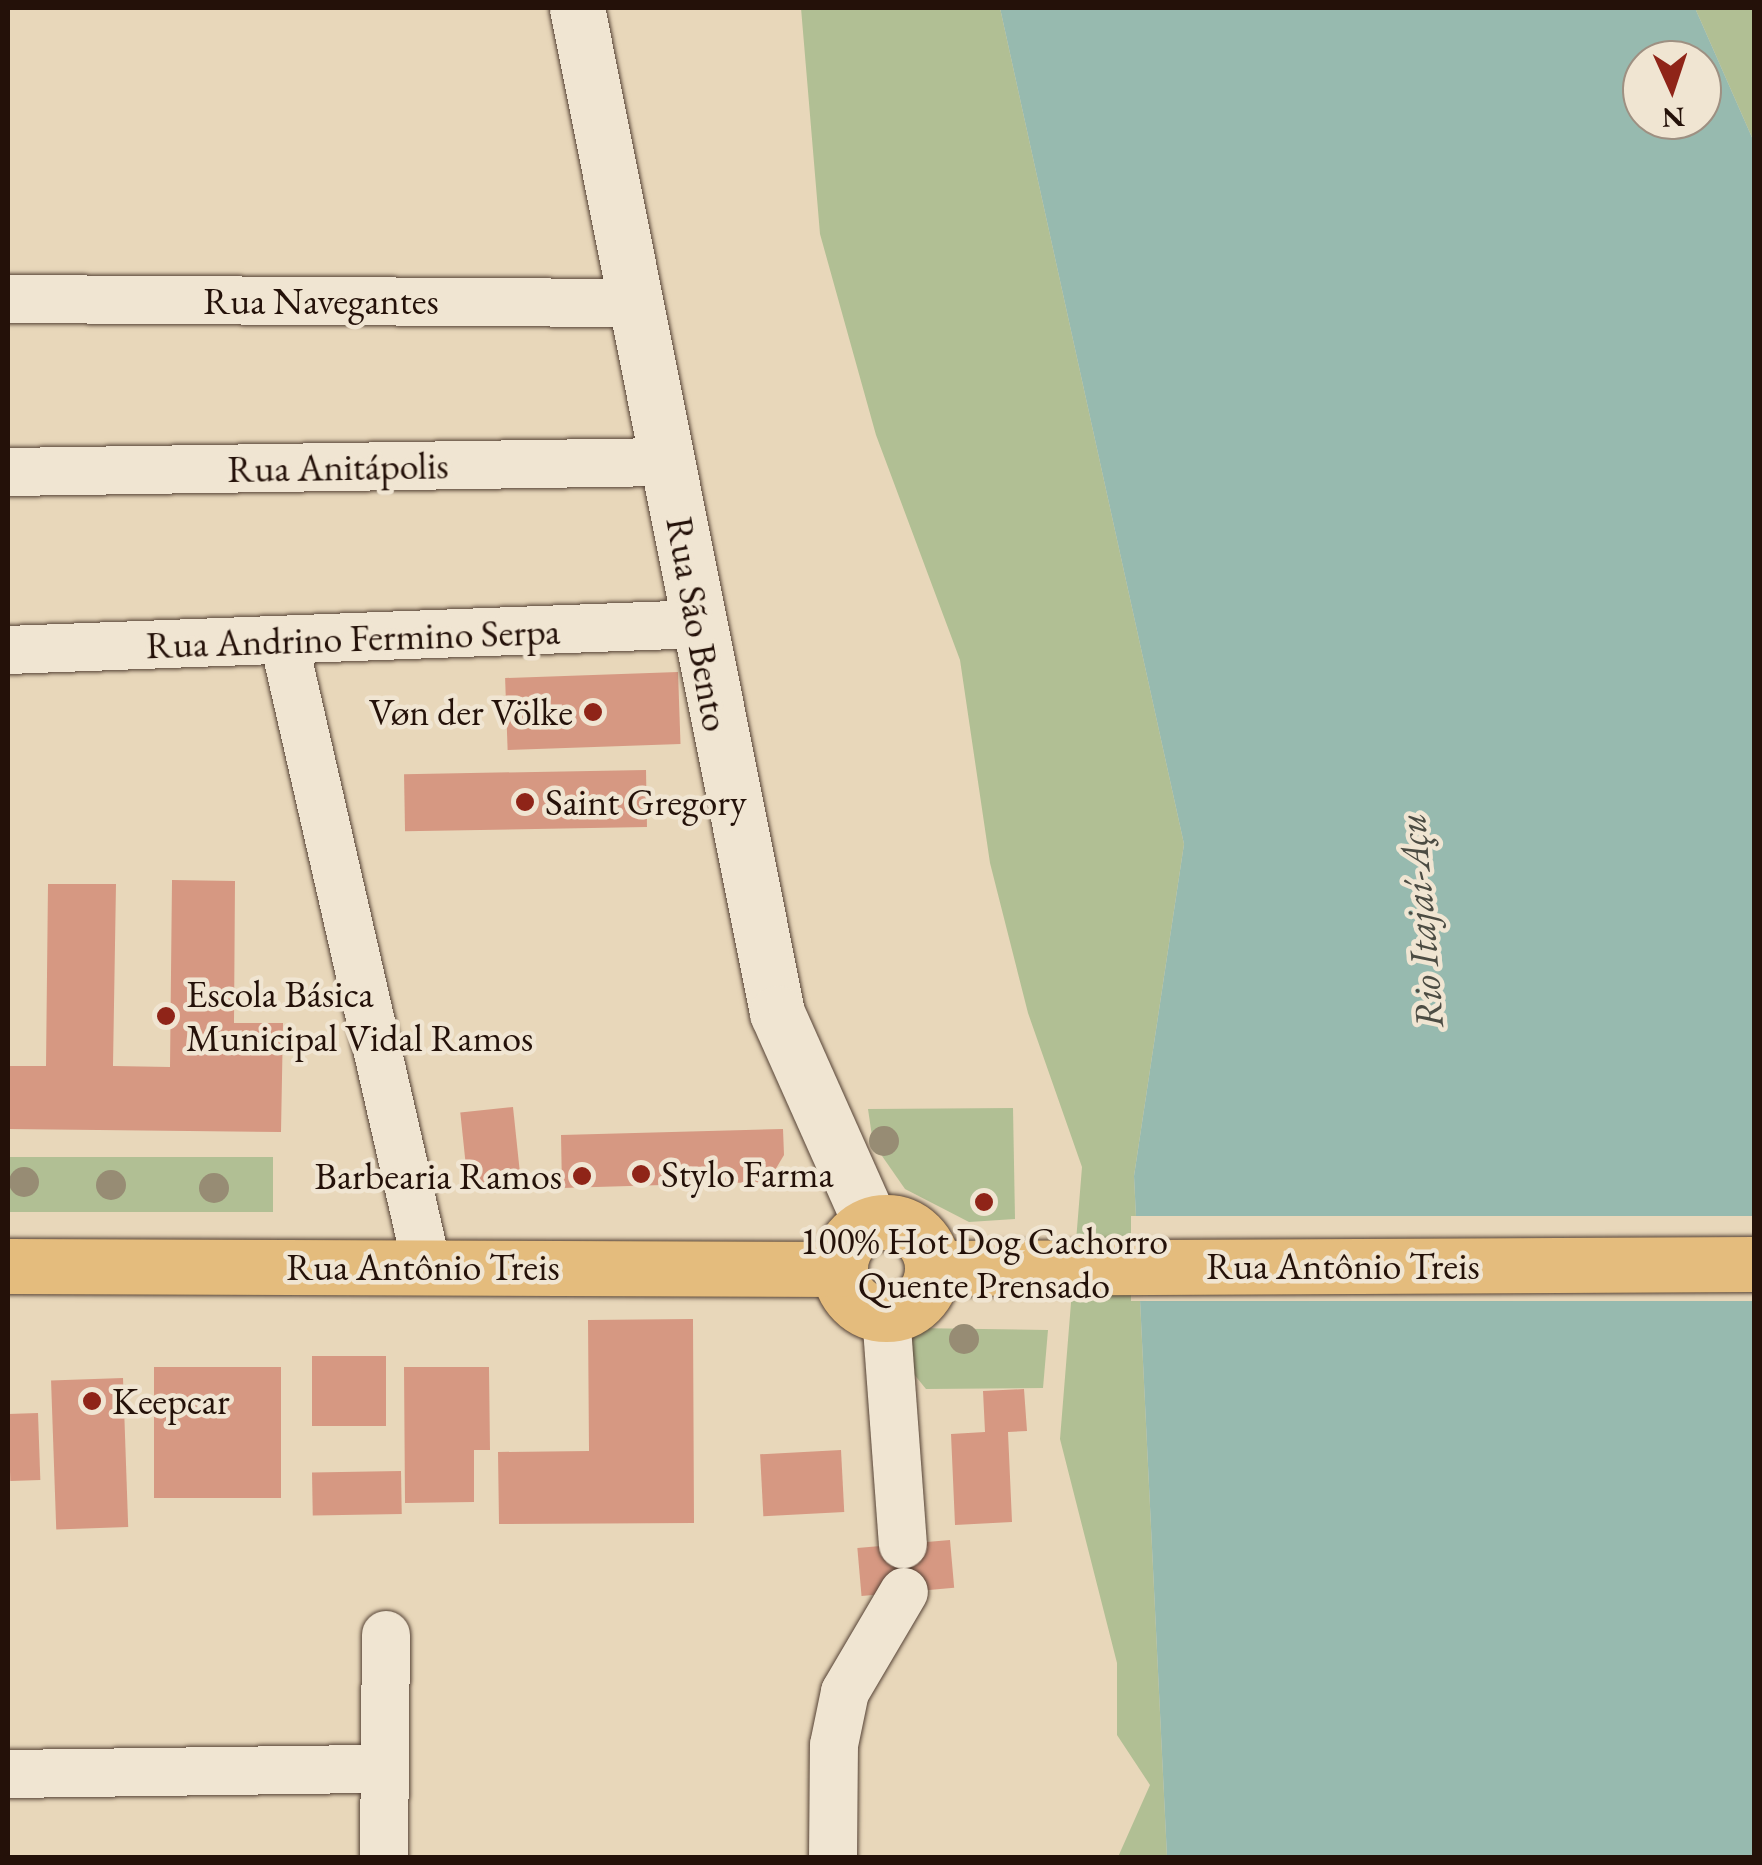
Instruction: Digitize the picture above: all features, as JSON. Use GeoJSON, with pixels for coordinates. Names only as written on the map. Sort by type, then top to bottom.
{"type":"FeatureCollection","features":[{"type":"Feature","properties":{"kind":"main road"},"geometry":{"type":"LineString","coordinates":[[870,1224],[913,1230],[932,1268],[923,1295],[886,1314],[858,1306],[839,1269],[848,1241],[870,1224]]}},
{"type":"Feature","properties":{"kind":"main road","name":"Rua Antônio Treis"},"geometry":{"type":"LineString","coordinates":[[932,1268],[1754,1264]]}},
{"type":"Feature","properties":{"kind":"main road","name":"Rua Antônio Treis"},"geometry":{"type":"LineString","coordinates":[[8,1266],[839,1269]]}},
{"type":"Feature","properties":{"kind":"street","name":"Rua São Bento"},"geometry":{"type":"LineString","coordinates":[[577,8],[783,1034],[870,1224]]}},
{"type":"Feature","properties":{"kind":"street","name":"Rua Navegantes"},"geometry":{"type":"LineString","coordinates":[[8,299],[635,303]]}},
{"type":"Feature","properties":{"kind":"street","name":"Rua Anitápolis"},"geometry":{"type":"LineString","coordinates":[[8,472],[668,462]]}},
{"type":"Feature","properties":{"kind":"street","name":"Rua Andrino Fermino Serpa"},"geometry":{"type":"LineString","coordinates":[[8,650],[699,624]]}},
{"type":"Feature","properties":{"kind":"street"},"geometry":{"type":"LineString","coordinates":[[284,642],[427,1267]]}},
{"type":"Feature","properties":{"kind":"street"},"geometry":{"type":"LineString","coordinates":[[886,1314],[903,1544]]}},
{"type":"Feature","properties":{"kind":"street"},"geometry":{"type":"LineString","coordinates":[[833,1858],[834,1745],[845,1692],[904,1592]]}},
{"type":"Feature","properties":{"kind":"street"},"geometry":{"type":"LineString","coordinates":[[384,1858],[386,1635]]}},
{"type":"Feature","properties":{"kind":"street"},"geometry":{"type":"LineString","coordinates":[[8,1774],[384,1769]]}},
{"type":"Feature","properties":{"kind":"green space"},"geometry":{"type":"Polygon","coordinates":[[[801,8],[1000,8],[1184,844],[1134,1176],[1167,1857],[1118,1857],[1150,1785],[1117,1735],[1117,1663],[1060,1439],[1082,1167],[1028,1013],[990,863],[960,660],[876,435],[820,234],[801,8]]]}},
{"type":"Feature","properties":{"kind":"green space"},"geometry":{"type":"Polygon","coordinates":[[[1695,8],[1754,8],[1754,142],[1722,69],[1722,40],[1709,40],[1695,8]]]}},
{"type":"Feature","properties":{"kind":"green space"},"geometry":{"type":"Polygon","coordinates":[[[1013,1108],[1015,1219],[969,1222],[905,1189],[873,1143],[868,1109],[1013,1108]]]}},
{"type":"Feature","properties":{"kind":"green space"},"geometry":{"type":"Polygon","coordinates":[[[8,1157],[273,1157],[273,1212],[8,1212],[8,1157]]]}},
{"type":"Feature","properties":{"kind":"green space"},"geometry":{"type":"Polygon","coordinates":[[[912,1328],[1048,1330],[1043,1388],[926,1389],[913,1373],[912,1328]]]}},
{"type":"Feature","properties":{"kind":"water","name":"Rio Itajaí-Açu"},"geometry":{"type":"Polygon","coordinates":[[[1000,8],[1695,8],[1709,40],[1622,40],[1622,140],[1722,140],[1722,69],[1754,142],[1754,1857],[1167,1857],[1134,1176],[1184,844],[1000,8]]]}},
{"type":"Feature","properties":{"kind":"pier"},"geometry":{"type":"Polygon","coordinates":[[[1131,1216],[1754,1216],[1754,1301],[1131,1301],[1131,1216]]]}},
{"type":"Feature","properties":{"kind":"building","name":"Vøn der Völke"},"geometry":{"type":"Polygon","coordinates":[[[678,672],[681,744],[508,750],[505,678],[678,672]]]}},
{"type":"Feature","properties":{"kind":"building","name":"Saint Gregory"},"geometry":{"type":"Polygon","coordinates":[[[646,770],[647,827],[405,831],[404,774],[646,770]]]}},
{"type":"Feature","properties":{"kind":"building"},"geometry":{"type":"Polygon","coordinates":[[[172,880],[235,881],[234,1023],[283,1023],[281,1132],[8,1129],[8,1066],[46,1066],[48,884],[116,884],[113,1066],[170,1067],[172,880]]]}},
{"type":"Feature","properties":{"kind":"building"},"geometry":{"type":"Polygon","coordinates":[[[513,1107],[521,1183],[468,1188],[460,1113],[513,1107]]]}},
{"type":"Feature","properties":{"kind":"building"},"geometry":{"type":"Polygon","coordinates":[[[783,1129],[784,1155],[768,1182],[562,1188],[561,1135],[783,1129]]]}},
{"type":"Feature","properties":{"kind":"building"},"geometry":{"type":"Polygon","coordinates":[[[693,1319],[694,1523],[499,1524],[498,1452],[589,1451],[588,1320],[693,1319]]]}},
{"type":"Feature","properties":{"kind":"building"},"geometry":{"type":"Polygon","coordinates":[[[312,1356],[386,1356],[386,1426],[312,1426],[312,1356]]]}},
{"type":"Feature","properties":{"kind":"building"},"geometry":{"type":"Polygon","coordinates":[[[154,1367],[281,1367],[281,1498],[154,1498],[154,1367]]]}},
{"type":"Feature","properties":{"kind":"building"},"geometry":{"type":"Polygon","coordinates":[[[404,1367],[489,1367],[490,1450],[474,1450],[474,1502],[405,1503],[404,1367]]]}},
{"type":"Feature","properties":{"kind":"building"},"geometry":{"type":"Polygon","coordinates":[[[123,1378],[128,1527],[56,1529],[51,1381],[123,1378]]]}},
{"type":"Feature","properties":{"kind":"building"},"geometry":{"type":"Polygon","coordinates":[[[1024,1389],[1027,1431],[1008,1432],[1012,1522],[955,1525],[951,1434],[985,1432],[983,1391],[1024,1389]]]}},
{"type":"Feature","properties":{"kind":"building"},"geometry":{"type":"Polygon","coordinates":[[[38,1413],[40,1480],[10,1481],[8,1414],[38,1413]]]}},
{"type":"Feature","properties":{"kind":"building"},"geometry":{"type":"Polygon","coordinates":[[[841,1450],[844,1512],[763,1516],[760,1454],[841,1450]]]}},
{"type":"Feature","properties":{"kind":"building"},"geometry":{"type":"Polygon","coordinates":[[[401,1471],[402,1514],[313,1516],[312,1473],[401,1471]]]}},
{"type":"Feature","properties":{"kind":"building"},"geometry":{"type":"Polygon","coordinates":[[[950,1540],[954,1588],[862,1596],[857,1548],[950,1540]]]}},
{"type":"Feature","properties":{"kind":"place","name":"Vøn der Völke"},"geometry":{"type":"Point","coordinates":[593,712]}},
{"type":"Feature","properties":{"kind":"place","name":"Saint Gregory"},"geometry":{"type":"Point","coordinates":[525,802]}},
{"type":"Feature","properties":{"kind":"place","name":"Escola Básica Municipal Vidal Ramos"},"geometry":{"type":"Point","coordinates":[166,1016]}},
{"type":"Feature","properties":{"kind":"place","name":"Stylo Farma"},"geometry":{"type":"Point","coordinates":[641,1174]}},
{"type":"Feature","properties":{"kind":"place","name":"Barbearia Ramos"},"geometry":{"type":"Point","coordinates":[582,1176]}},
{"type":"Feature","properties":{"kind":"place","name":"100% Hot Dog Cachorro Quente Prensado"},"geometry":{"type":"Point","coordinates":[984,1202]}},
{"type":"Feature","properties":{"kind":"place","name":"Keepcar"},"geometry":{"type":"Point","coordinates":[92,1401]}}]}
